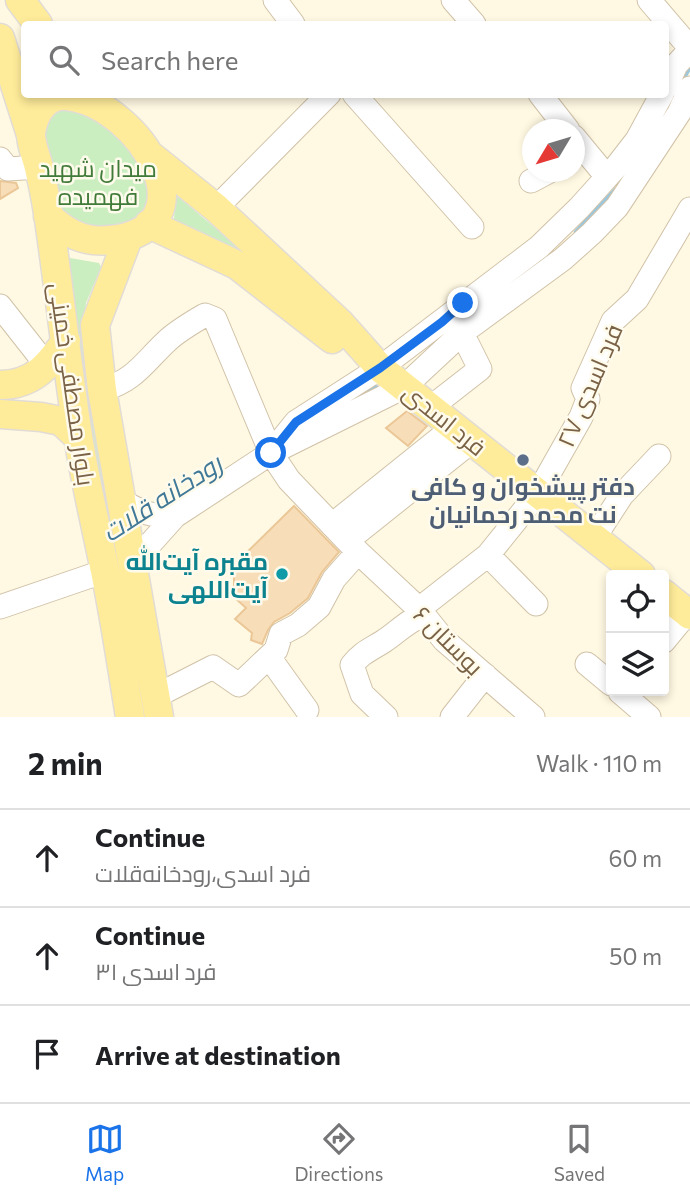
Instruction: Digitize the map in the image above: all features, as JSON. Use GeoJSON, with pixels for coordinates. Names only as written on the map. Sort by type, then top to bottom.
{"type":"FeatureCollection","features":[{"type":"Feature","properties":{"kind":"main road"},"geometry":{"type":"LineString","coordinates":[[20,0],[36,21]]}},
{"type":"Feature","properties":{"kind":"main road"},"geometry":{"type":"LineString","coordinates":[[0,38],[31,135],[48,216],[63,230],[84,239],[98,241],[138,231],[155,218],[161,190],[160,178],[151,156],[132,130],[91,100]]}},
{"type":"Feature","properties":{"kind":"main road"},"geometry":{"type":"LineString","coordinates":[[31,135],[37,115],[52,98]]}},
{"type":"Feature","properties":{"kind":"main road","name":"فرد اسدی"},"geometry":{"type":"LineString","coordinates":[[151,156],[216,208],[340,323],[380,368],[430,408],[459,436],[634,570]]}},
{"type":"Feature","properties":{"kind":"main road","name":"بلوار مصطفی خمینی"},"geometry":{"type":"LineString","coordinates":[[48,216],[78,437],[130,717]]}},
{"type":"Feature","properties":{"kind":"main road","name":"فرد اسدی"},"geometry":{"type":"LineString","coordinates":[[138,231],[187,241],[237,265],[356,358],[380,368]]}},
{"type":"Feature","properties":{"kind":"main road","name":"بلوار مصطفی خمینی"},"geometry":{"type":"LineString","coordinates":[[138,231],[111,280],[95,325],[102,390],[158,707]]}},
{"type":"Feature","properties":{"kind":"main road"},"geometry":{"type":"LineString","coordinates":[[111,280],[128,259],[143,250],[160,243],[187,241]]}},
{"type":"Feature","properties":{"kind":"main road"},"geometry":{"type":"LineString","coordinates":[[66,341],[48,367],[35,378],[7,385],[8,415],[41,416],[61,421],[78,437]]}},
{"type":"Feature","properties":{"kind":"main road"},"geometry":{"type":"LineString","coordinates":[[669,598],[689,614]]}},
{"type":"Feature","properties":{"kind":"street"},"geometry":{"type":"LineString","coordinates":[[275,0],[291,21]]}},
{"type":"Feature","properties":{"kind":"street"},"geometry":{"type":"LineString","coordinates":[[453,0],[471,21]]}},
{"type":"Feature","properties":{"kind":"street"},"geometry":{"type":"LineString","coordinates":[[649,0],[667,21]]}},
{"type":"Feature","properties":{"kind":"street"},"geometry":{"type":"LineString","coordinates":[[669,24],[690,49],[676,65],[669,80]]}},
{"type":"Feature","properties":{"kind":"street"},"geometry":{"type":"LineString","coordinates":[[132,564],[174,516],[271,453],[404,387],[462,333],[563,259],[617,206],[679,113],[690,88]]}},
{"type":"Feature","properties":{"kind":"street"},"geometry":{"type":"LineString","coordinates":[[216,208],[325,98]]}},
{"type":"Feature","properties":{"kind":"street"},"geometry":{"type":"LineString","coordinates":[[358,98],[472,227]]}},
{"type":"Feature","properties":{"kind":"street"},"geometry":{"type":"LineString","coordinates":[[543,98],[559,119]]}},
{"type":"Feature","properties":{"kind":"street"},"geometry":{"type":"LineString","coordinates":[[271,453],[296,422],[380,368],[539,247],[607,177],[636,141],[660,98]]}},
{"type":"Feature","properties":{"kind":"street"},"geometry":{"type":"LineString","coordinates":[[585,155],[607,177]]}},
{"type":"Feature","properties":{"kind":"street"},"geometry":{"type":"LineString","coordinates":[[0,159],[8,169],[39,167]]}},
{"type":"Feature","properties":{"kind":"street","name":"فرد اسدی ۲۷"},"geometry":{"type":"LineString","coordinates":[[386,717],[362,694],[352,665],[361,653],[383,642],[416,618],[488,555],[538,494],[581,417],[588,399],[583,388],[613,321],[637,299],[690,209]]}},
{"type":"Feature","properties":{"kind":"street"},"geometry":{"type":"LineString","coordinates":[[0,306],[48,367]]}},
{"type":"Feature","properties":{"kind":"street","name":"بوستان ۶"},"geometry":{"type":"LineString","coordinates":[[102,390],[122,384],[169,340],[205,315],[215,319],[271,453],[289,480],[351,537],[444,640],[533,717]]}},
{"type":"Feature","properties":{"kind":"street"},"geometry":{"type":"LineString","coordinates":[[430,408],[480,369],[462,333]]}},
{"type":"Feature","properties":{"kind":"street"},"geometry":{"type":"LineString","coordinates":[[158,707],[214,667],[239,685],[276,650],[281,634],[298,625],[319,607],[351,537],[459,436]]}},
{"type":"Feature","properties":{"kind":"street"},"geometry":{"type":"LineString","coordinates":[[594,538],[622,495],[659,456]]}},
{"type":"Feature","properties":{"kind":"street"},"geometry":{"type":"LineString","coordinates":[[122,501],[142,513],[157,517],[174,516]]}},
{"type":"Feature","properties":{"kind":"street"},"geometry":{"type":"LineString","coordinates":[[488,555],[536,604]]}},
{"type":"Feature","properties":{"kind":"street"},"geometry":{"type":"LineString","coordinates":[[0,607],[105,571]]}},
{"type":"Feature","properties":{"kind":"street"},"geometry":{"type":"LineString","coordinates":[[669,635],[689,614]]}},
{"type":"Feature","properties":{"kind":"street"},"geometry":{"type":"LineString","coordinates":[[269,657],[307,710]]}},
{"type":"Feature","properties":{"kind":"street"},"geometry":{"type":"LineString","coordinates":[[587,664],[606,679]]}},
{"type":"Feature","properties":{"kind":"street"},"geometry":{"type":"LineString","coordinates":[[452,717],[485,675]]}},
{"type":"Feature","properties":{"kind":"street"},"geometry":{"type":"LineString","coordinates":[[626,696],[649,717]]}},
{"type":"Feature","properties":{"kind":"green space","name":"میدان شهید فهمیده"},"geometry":{"type":"Polygon","coordinates":[[[57,107],[101,119],[146,165],[148,201],[137,218],[116,228],[75,225],[56,207],[43,128],[57,107]]]}},
{"type":"Feature","properties":{"kind":"green space"},"geometry":{"type":"Polygon","coordinates":[[[177,196],[250,257],[173,225],[177,196]]]}},
{"type":"Feature","properties":{"kind":"green space"},"geometry":{"type":"Polygon","coordinates":[[[70,258],[99,263],[101,267],[86,303],[83,326],[148,717],[137,717],[64,263],[70,258]]]}},
{"type":"Feature","properties":{"kind":"building"},"geometry":{"type":"Polygon","coordinates":[[[0,181],[16,183],[18,188],[0,199],[0,181]]]}},
{"type":"Feature","properties":{"kind":"building"},"geometry":{"type":"Polygon","coordinates":[[[407,411],[427,426],[408,446],[386,428],[407,411]]]}},
{"type":"Feature","properties":{"kind":"building","name":"مقبره آیت‌الله آیت‌اللهی"},"geometry":{"type":"Polygon","coordinates":[[[294,506],[339,552],[322,572],[308,598],[274,622],[262,644],[251,640],[252,633],[235,619],[246,608],[234,597],[234,565],[294,506]]]}},
{"type":"Feature","properties":{"kind":"waterway","name":"رودخانه قلات"},"geometry":{"type":"LineString","coordinates":[[682,81],[690,67]]}},
{"type":"Feature","properties":{"kind":"waterway","name":"رودخانه قلات"},"geometry":{"type":"LineString","coordinates":[[576,232],[615,190]]}},
{"type":"Feature","properties":{"kind":"waterway","name":"رودخانه قلات"},"geometry":{"type":"LineString","coordinates":[[350,402],[382,383]]}},
{"type":"Feature","properties":{"kind":"place","name":"دفتر پیشخوان و کافی نت محمد رحمانیان"},"geometry":{"type":"Point","coordinates":[523,460]}},
{"type":"Feature","properties":{"kind":"place","name":"مقبره آیت‌الله آیت‌اللهی"},"geometry":{"type":"Point","coordinates":[282,574]}},
{"type":"Feature","properties":{"kind":"route"},"geometry":{"type":"LineString","coordinates":[[271,453],[296,422],[380,368],[463,303]]}}]}
